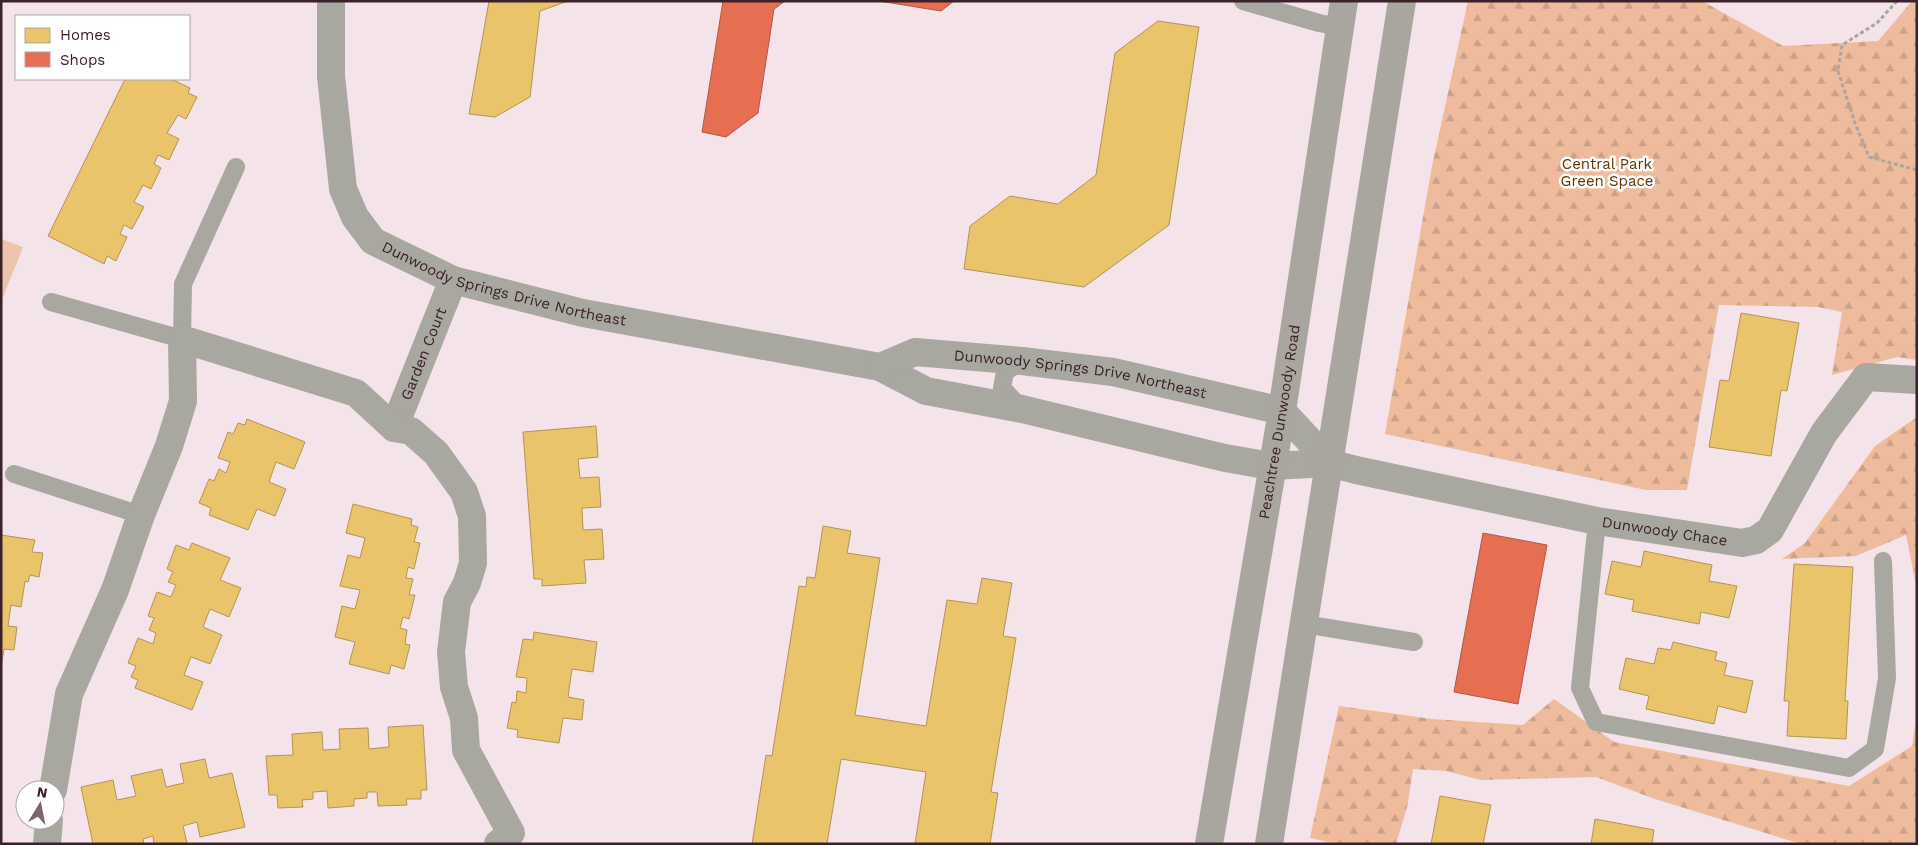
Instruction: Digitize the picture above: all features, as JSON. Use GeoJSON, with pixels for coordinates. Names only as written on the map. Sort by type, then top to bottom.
{"type":"FeatureCollection","features":[{"type":"Feature","properties":{"kind":"main road"},"geometry":{"type":"LineString","coordinates":[[1269,844],[1402,1]]}},
{"type":"Feature","properties":{"kind":"main road","name":"Peachtree Dunwoody Road"},"geometry":{"type":"LineString","coordinates":[[1210,844],[1271,466],[1282,411],[1342,14]]}},
{"type":"Feature","properties":{"kind":"street","name":"Dunwoody Springs Drive Northeast"},"geometry":{"type":"LineString","coordinates":[[331,1],[330,76],[343,189],[355,217],[373,241],[453,280],[583,313],[880,367],[926,391],[1022,409],[1225,458],[1271,466]]}},
{"type":"Feature","properties":{"kind":"street","name":"Garden Court"},"geometry":{"type":"LineString","coordinates":[[394,428],[453,280]]}},
{"type":"Feature","properties":{"kind":"street"},"geometry":{"type":"LineString","coordinates":[[55,780],[70,694],[115,590],[141,515],[170,446],[183,401],[182,339],[356,393],[394,428],[411,431],[436,453],[464,492],[472,516],[473,563],[467,583],[457,602],[451,652],[454,687],[464,718],[466,750],[511,834],[498,844]]}},
{"type":"Feature","properties":{"kind":"street","name":"Dunwoody Springs Drive Northeast"},"geometry":{"type":"LineString","coordinates":[[880,367],[915,352],[1022,361],[1113,372],[1282,411]]}},
{"type":"Feature","properties":{"kind":"street","name":"Dunwoody Chace"},"geometry":{"type":"LineString","coordinates":[[1271,466],[1330,463],[1598,521],[1742,543],[1756,540],[1770,530],[1824,433],[1866,377],[1917,380]]}},
{"type":"Feature","properties":{"kind":"street"},"geometry":{"type":"LineString","coordinates":[[1282,411],[1330,463]]}},
{"type":"Feature","properties":{"kind":"street"},"geometry":{"type":"LineString","coordinates":[[47,844],[48,830]]}},
{"type":"Feature","properties":{"kind":"lane"},"geometry":{"type":"LineString","coordinates":[[1243,1],[1320,24],[1342,14]]}},
{"type":"Feature","properties":{"kind":"lane"},"geometry":{"type":"LineString","coordinates":[[51,302],[182,339],[183,284],[236,166]]}},
{"type":"Feature","properties":{"kind":"lane"},"geometry":{"type":"LineString","coordinates":[[1022,361],[1005,372],[1002,388],[1022,409]]}},
{"type":"Feature","properties":{"kind":"lane"},"geometry":{"type":"LineString","coordinates":[[14,474],[141,515]]}},
{"type":"Feature","properties":{"kind":"lane"},"geometry":{"type":"LineString","coordinates":[[1598,521],[1580,688],[1596,722],[1849,768],[1875,749],[1888,678],[1883,561]]}},
{"type":"Feature","properties":{"kind":"lane"},"geometry":{"type":"LineString","coordinates":[[1304,624],[1414,642]]}},
{"type":"Feature","properties":{"kind":"path"},"geometry":{"type":"LineString","coordinates":[[1897,1],[1877,23],[1842,45],[1838,71],[1855,123],[1869,157],[1917,170]]}},
{"type":"Feature","properties":{"kind":"green space","name":"Central Park Green Space"},"geometry":{"type":"Polygon","coordinates":[[[1468,1],[1702,1],[1783,46],[1878,41],[1912,1],[1917,1],[1917,360],[1897,357],[1832,375],[1842,312],[1818,307],[1719,305],[1687,490],[1646,490],[1385,434],[1432,166],[1468,1]]]}},
{"type":"Feature","properties":{"kind":"green space"},"geometry":{"type":"Polygon","coordinates":[[[1917,417],[1917,590],[1906,535],[1856,556],[1782,559],[1805,543],[1875,446],[1917,417]]]}},
{"type":"Feature","properties":{"kind":"green space"},"geometry":{"type":"Polygon","coordinates":[[[1554,699],[1614,742],[1849,786],[1912,746],[1917,712],[1917,844],[1801,844],[1655,799],[1596,777],[1481,780],[1446,771],[1413,769],[1407,808],[1396,844],[1337,844],[1310,838],[1339,706],[1432,719],[1523,725],[1554,699]]]}},
{"type":"Feature","properties":{"kind":"shaded area"},"geometry":{"type":"Polygon","coordinates":[[[1,239],[23,247],[1,302],[1,239]]]}},
{"type":"Feature","properties":{"kind":"building: Homes"},"geometry":{"type":"Polygon","coordinates":[[[489,1],[568,1],[540,11],[530,97],[495,117],[469,114],[489,1]]]}},
{"type":"Feature","properties":{"kind":"building: Homes"},"geometry":{"type":"Polygon","coordinates":[[[1158,21],[1199,27],[1169,225],[1084,287],[964,269],[970,226],[1010,196],[1058,204],[1096,175],[1115,53],[1158,21]]]}},
{"type":"Feature","properties":{"kind":"building: Homes"},"geometry":{"type":"Polygon","coordinates":[[[125,80],[173,80],[190,88],[188,93],[197,97],[186,119],[178,115],[167,133],[179,139],[169,160],[158,155],[154,164],[161,168],[151,189],[143,185],[134,202],[144,207],[132,229],[124,225],[120,234],[127,237],[116,261],[107,256],[104,264],[48,236],[125,80]]]}},
{"type":"Feature","properties":{"kind":"building: Homes"},"geometry":{"type":"Polygon","coordinates":[[[1741,313],[1799,323],[1787,391],[1781,390],[1771,456],[1709,447],[1720,380],[1729,381],[1741,313]]]}},
{"type":"Feature","properties":{"kind":"building: Homes"},"geometry":{"type":"Polygon","coordinates":[[[247,419],[305,442],[294,469],[276,462],[269,482],[286,489],[275,516],[257,509],[248,530],[209,515],[211,508],[199,503],[209,479],[214,481],[219,469],[226,473],[230,462],[218,458],[228,432],[233,434],[238,423],[245,425],[247,419]]]}},
{"type":"Feature","properties":{"kind":"building: Homes"},"geometry":{"type":"Polygon","coordinates":[[[596,426],[598,457],[578,459],[580,478],[599,477],[601,507],[582,508],[583,530],[602,529],[604,559],[584,560],[586,583],[542,586],[542,579],[534,579],[523,432],[596,426]]]}},
{"type":"Feature","properties":{"kind":"building: Homes"},"geometry":{"type":"Polygon","coordinates":[[[353,504],[412,519],[411,525],[418,527],[414,542],[420,543],[414,569],[408,567],[406,578],[413,579],[409,595],[415,595],[409,619],[403,617],[400,628],[407,630],[405,644],[410,645],[404,669],[391,665],[389,674],[349,664],[355,642],[335,637],[342,606],[355,609],[360,590],[340,586],[348,555],[360,558],[365,538],[346,533],[353,504]]]}},
{"type":"Feature","properties":{"kind":"building: Homes"},"geometry":{"type":"Polygon","coordinates":[[[823,526],[851,531],[847,553],[880,558],[855,715],[926,726],[947,600],[977,604],[982,578],[1012,583],[1003,636],[1016,638],[991,792],[998,793],[990,844],[915,844],[926,772],[841,759],[827,844],[752,844],[766,755],[772,756],[799,586],[806,587],[807,577],[815,578],[823,526]]]}},
{"type":"Feature","properties":{"kind":"building: Homes"},"geometry":{"type":"Polygon","coordinates":[[[1,535],[35,540],[32,552],[43,553],[39,577],[30,575],[28,582],[25,581],[21,607],[11,605],[8,626],[17,627],[14,650],[4,649],[1,668],[1,535]]]}},
{"type":"Feature","properties":{"kind":"building: Homes"},"geometry":{"type":"Polygon","coordinates":[[[192,543],[230,558],[220,580],[241,588],[229,617],[210,609],[203,627],[222,635],[210,664],[191,657],[184,675],[203,682],[192,710],[135,688],[138,680],[131,677],[136,666],[128,663],[138,638],[153,644],[156,633],[149,630],[154,618],[148,616],[157,592],[171,597],[176,585],[168,582],[173,572],[167,569],[176,545],[189,550],[192,543]]]}},
{"type":"Feature","properties":{"kind":"building: Homes"},"geometry":{"type":"Polygon","coordinates":[[[1644,551],[1712,565],[1709,581],[1737,586],[1729,618],[1701,612],[1699,624],[1632,611],[1634,600],[1605,594],[1612,561],[1641,567],[1644,551]]]}},
{"type":"Feature","properties":{"kind":"building: Homes"},"geometry":{"type":"Polygon","coordinates":[[[1794,564],[1853,567],[1845,701],[1848,701],[1846,739],[1787,736],[1789,701],[1784,701],[1794,564]]]}},
{"type":"Feature","properties":{"kind":"building: Homes"},"geometry":{"type":"Polygon","coordinates":[[[534,632],[597,642],[593,672],[572,669],[568,697],[584,700],[582,720],[563,718],[559,743],[517,737],[518,730],[507,728],[512,702],[516,703],[517,691],[526,693],[527,678],[516,677],[523,639],[533,640],[534,632]]]}},
{"type":"Feature","properties":{"kind":"building: Homes"},"geometry":{"type":"Polygon","coordinates":[[[1673,642],[1717,652],[1715,660],[1727,663],[1724,675],[1753,681],[1746,713],[1718,706],[1714,724],[1646,709],[1649,696],[1619,689],[1626,658],[1654,664],[1658,648],[1671,650],[1673,642]]]}},
{"type":"Feature","properties":{"kind":"building: Homes"},"geometry":{"type":"Polygon","coordinates":[[[423,725],[427,790],[421,790],[421,799],[406,799],[407,805],[378,806],[377,792],[367,792],[367,798],[354,799],[354,806],[328,808],[327,791],[313,792],[313,799],[302,800],[303,807],[278,808],[277,795],[269,795],[266,756],[293,755],[292,734],[322,732],[323,750],[340,749],[339,729],[368,728],[369,749],[389,747],[388,727],[423,725]]]}},
{"type":"Feature","properties":{"kind":"building: Homes"},"geometry":{"type":"Polygon","coordinates":[[[205,759],[209,778],[232,773],[245,827],[200,837],[197,822],[183,826],[187,843],[183,844],[154,844],[153,836],[143,839],[144,844],[93,844],[81,787],[113,780],[117,800],[136,796],[131,776],[162,769],[166,787],[184,783],[180,764],[205,759]]]}},
{"type":"Feature","properties":{"kind":"building: Homes"},"geometry":{"type":"Polygon","coordinates":[[[1440,796],[1491,805],[1483,844],[1431,844],[1440,796]]]}},
{"type":"Feature","properties":{"kind":"building: Homes"},"geometry":{"type":"Polygon","coordinates":[[[1595,819],[1654,830],[1652,844],[1591,844],[1595,819]]]}},
{"type":"Feature","properties":{"kind":"building: Shops"},"geometry":{"type":"Polygon","coordinates":[[[723,1],[785,1],[774,9],[758,113],[726,137],[702,132],[723,1]]]}},
{"type":"Feature","properties":{"kind":"building: Shops"},"geometry":{"type":"Polygon","coordinates":[[[879,1],[954,1],[941,11],[879,1]]]}},
{"type":"Feature","properties":{"kind":"building: Shops"},"geometry":{"type":"Polygon","coordinates":[[[1483,533],[1547,545],[1518,704],[1454,692],[1483,533]]]}}]}
